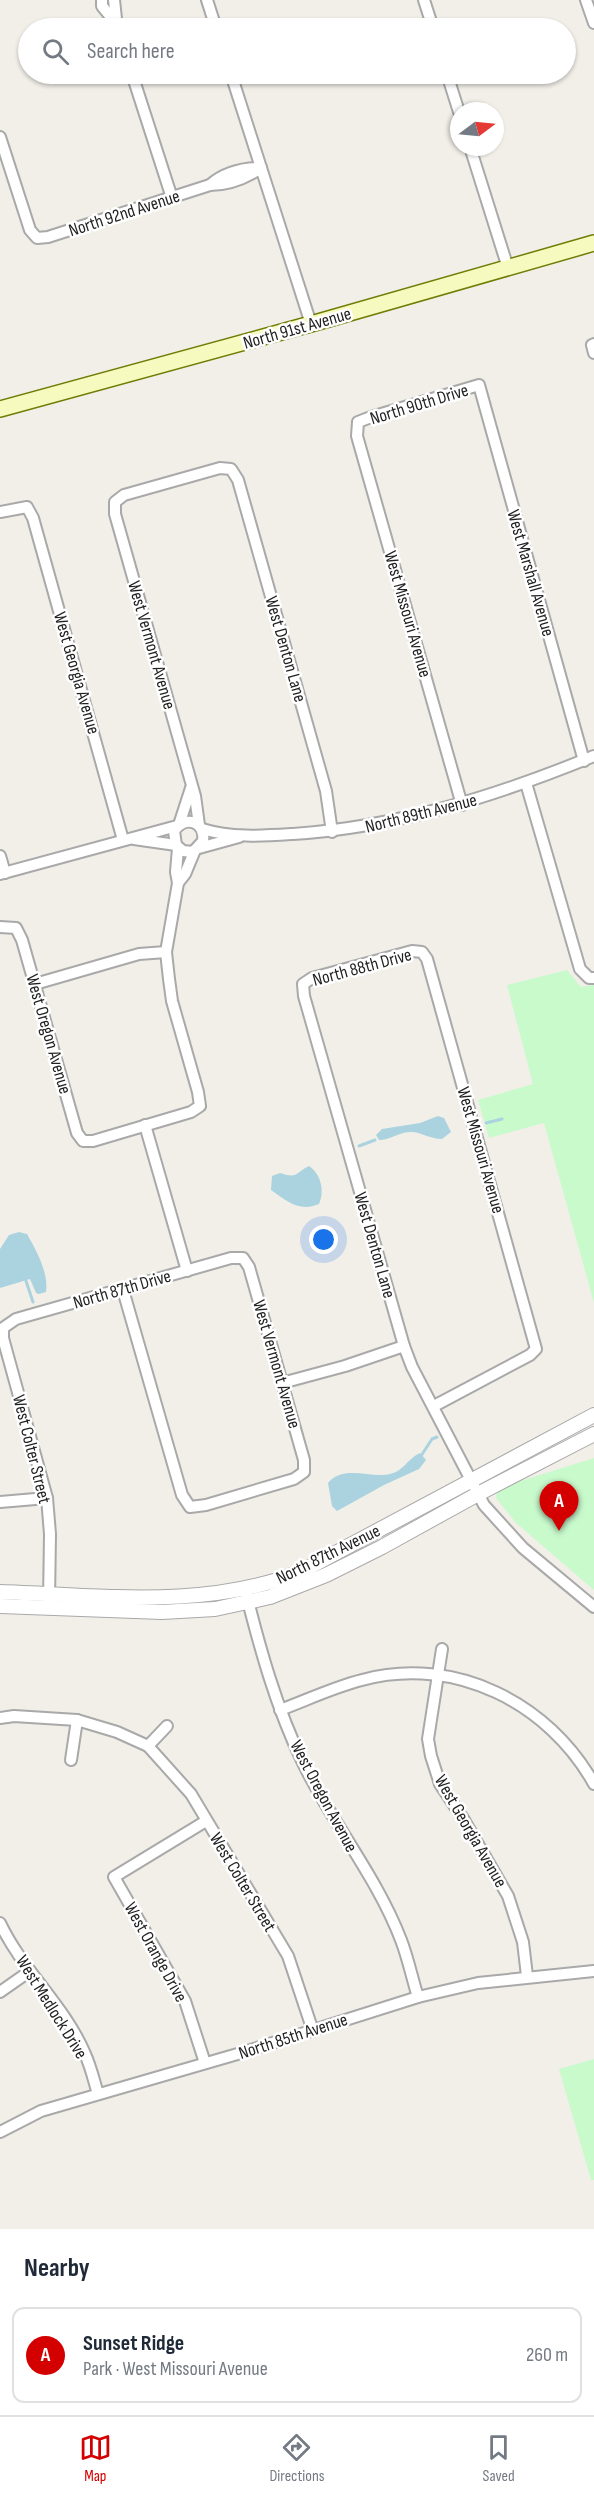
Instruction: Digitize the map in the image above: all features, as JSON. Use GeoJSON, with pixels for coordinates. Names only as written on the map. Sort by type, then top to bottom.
{"type":"FeatureCollection","features":[{"type":"Feature","properties":{"kind":"main road","name":"North 91st Avenue"},"geometry":{"type":"LineString","coordinates":[[0,409],[311,324],[594,243]]}},
{"type":"Feature","properties":{"kind":"street"},"geometry":{"type":"LineString","coordinates":[[102,0],[102,6],[111,18]]}},
{"type":"Feature","properties":{"kind":"street"},"geometry":{"type":"LineString","coordinates":[[114,0],[115,18]]}},
{"type":"Feature","properties":{"kind":"street"},"geometry":{"type":"LineString","coordinates":[[207,0],[213,18]]}},
{"type":"Feature","properties":{"kind":"street"},"geometry":{"type":"LineString","coordinates":[[424,0],[430,18]]}},
{"type":"Feature","properties":{"kind":"street"},"geometry":{"type":"LineString","coordinates":[[586,0],[594,23]]}},
{"type":"Feature","properties":{"kind":"street"},"geometry":{"type":"LineString","coordinates":[[135,84],[172,198]]}},
{"type":"Feature","properties":{"kind":"street"},"geometry":{"type":"LineString","coordinates":[[234,84],[311,324]]}},
{"type":"Feature","properties":{"kind":"street"},"geometry":{"type":"LineString","coordinates":[[450,84],[456,102]]}},
{"type":"Feature","properties":{"kind":"street","name":"North 92nd Avenue"},"geometry":{"type":"LineString","coordinates":[[0,137],[30,230],[37,238],[48,237],[172,198],[210,185],[219,177],[245,168],[261,168]]}},
{"type":"Feature","properties":{"kind":"street"},"geometry":{"type":"LineString","coordinates":[[473,156],[508,268]]}},
{"type":"Feature","properties":{"kind":"street","name":"North 90th Drive"},"geometry":{"type":"LineString","coordinates":[[358,422],[479,385]]}},
{"type":"Feature","properties":{"kind":"street","name":"West Marshall Avenue"},"geometry":{"type":"LineString","coordinates":[[479,385],[589,759]]}},
{"type":"Feature","properties":{"kind":"street","name":"West Missouri Avenue"},"geometry":{"type":"LineString","coordinates":[[358,422],[357,436],[462,805]]}},
{"type":"Feature","properties":{"kind":"street","name":"West Denton Lane"},"geometry":{"type":"LineString","coordinates":[[115,502],[124,495],[220,468],[231,470],[238,480],[326,791],[332,832]]}},
{"type":"Feature","properties":{"kind":"street","name":"West Vermont Avenue"},"geometry":{"type":"LineString","coordinates":[[115,502],[115,514],[195,796],[200,827]]}},
{"type":"Feature","properties":{"kind":"street","name":"West Georgia Avenue"},"geometry":{"type":"LineString","coordinates":[[0,512],[27,507],[33,518],[129,839]]}},
{"type":"Feature","properties":{"kind":"street","name":"North 89th Avenue"},"geometry":{"type":"LineString","coordinates":[[197,849],[241,837],[332,832],[366,827],[462,805],[589,759]]}},
{"type":"Feature","properties":{"kind":"street"},"geometry":{"type":"LineString","coordinates":[[525,783],[580,969],[591,978]]}},
{"type":"Feature","properties":{"kind":"street"},"geometry":{"type":"LineString","coordinates":[[187,1271],[145,1125],[191,1112],[200,1106],[171,1001],[166,952],[178,883],[177,847],[173,836],[191,788]]}},
{"type":"Feature","properties":{"kind":"street"},"geometry":{"type":"LineString","coordinates":[[0,856],[2,873],[191,821],[200,827],[204,837],[178,883]]}},
{"type":"Feature","properties":{"kind":"street","name":"North 89th Avenue"},"geometry":{"type":"LineString","coordinates":[[200,827],[241,837]]}},
{"type":"Feature","properties":{"kind":"street"},"geometry":{"type":"LineString","coordinates":[[129,839],[177,847],[188,852],[197,849]]}},
{"type":"Feature","properties":{"kind":"street","name":"West Oregon Avenue"},"geometry":{"type":"LineString","coordinates":[[0,927],[16,928],[22,940],[77,1133],[83,1141],[93,1140],[145,1125]]}},
{"type":"Feature","properties":{"kind":"street","name":"North 88th Drive"},"geometry":{"type":"LineString","coordinates":[[303,984],[321,976],[412,951],[422,952]]}},
{"type":"Feature","properties":{"kind":"street"},"geometry":{"type":"LineString","coordinates":[[35,984],[139,954],[166,952]]}},
{"type":"Feature","properties":{"kind":"street","name":"West Missouri Avenue"},"geometry":{"type":"LineString","coordinates":[[422,952],[427,959],[536,1349],[434,1406]]}},
{"type":"Feature","properties":{"kind":"street","name":"West Denton Lane"},"geometry":{"type":"LineString","coordinates":[[303,984],[304,996],[404,1346],[412,1367],[478,1494]]}},
{"type":"Feature","properties":{"kind":"street","name":"North 87th Drive"},"geometry":{"type":"LineString","coordinates":[[3,1328],[16,1319],[231,1258],[243,1258]]}},
{"type":"Feature","properties":{"kind":"street","name":"West Vermont Avenue"},"geometry":{"type":"LineString","coordinates":[[123,1290],[182,1495],[190,1507],[206,1505],[294,1479],[304,1472],[304,1460],[249,1267],[243,1258]]}},
{"type":"Feature","properties":{"kind":"street","name":"West Colter Street"},"geometry":{"type":"LineString","coordinates":[[3,1328],[3,1338],[47,1498],[50,1534],[49,1601]]}},
{"type":"Feature","properties":{"kind":"street"},"geometry":{"type":"LineString","coordinates":[[282,1383],[345,1366],[404,1346]]}},
{"type":"Feature","properties":{"kind":"street","name":"North 87th Avenue"},"geometry":{"type":"LineString","coordinates":[[0,1592],[49,1601],[162,1612],[215,1609],[300,1572],[594,1415]]}},
{"type":"Feature","properties":{"kind":"street","name":"North 87th Avenue"},"geometry":{"type":"LineString","coordinates":[[247,1596],[288,1591],[326,1575],[594,1434]]}},
{"type":"Feature","properties":{"kind":"street"},"geometry":{"type":"LineString","coordinates":[[478,1494],[497,1521],[523,1548],[594,1607]]}},
{"type":"Feature","properties":{"kind":"street"},"geometry":{"type":"LineString","coordinates":[[0,1502],[47,1498]]}},
{"type":"Feature","properties":{"kind":"street","name":"West Oregon Avenue"},"geometry":{"type":"LineString","coordinates":[[247,1596],[262,1655],[280,1710],[308,1773],[387,1911],[401,1940],[418,1997]]}},
{"type":"Feature","properties":{"kind":"street","name":"North 87th Avenue"},"geometry":{"type":"LineString","coordinates":[[0,1606],[49,1601]]}},
{"type":"Feature","properties":{"kind":"street","name":"West Georgia Avenue"},"geometry":{"type":"LineString","coordinates":[[442,1649],[428,1739],[430,1756],[440,1784],[469,1828],[508,1896],[523,1942],[527,1976]]}},
{"type":"Feature","properties":{"kind":"street"},"geometry":{"type":"LineString","coordinates":[[280,1710],[363,1680],[406,1674],[438,1676],[483,1686],[526,1709],[563,1739],[578,1757],[594,1784]]}},
{"type":"Feature","properties":{"kind":"street"},"geometry":{"type":"LineString","coordinates":[[0,1718],[14,1716],[77,1720],[117,1732],[148,1746],[167,1726]]}},
{"type":"Feature","properties":{"kind":"street"},"geometry":{"type":"LineString","coordinates":[[70,1760],[77,1720]]}},
{"type":"Feature","properties":{"kind":"street","name":"West Colter Street"},"geometry":{"type":"LineString","coordinates":[[148,1746],[191,1794],[288,1956],[313,2031]]}},
{"type":"Feature","properties":{"kind":"street","name":"West Orange Drive"},"geometry":{"type":"LineString","coordinates":[[205,2064],[184,2001],[114,1877],[206,1821]]}},
{"type":"Feature","properties":{"kind":"street","name":"West Medlock Drive"},"geometry":{"type":"LineString","coordinates":[[0,1923],[85,2054],[98,2094]]}},
{"type":"Feature","properties":{"kind":"street"},"geometry":{"type":"LineString","coordinates":[[0,1992],[30,1971]]}},
{"type":"Feature","properties":{"kind":"street","name":"North 85th Avenue"},"geometry":{"type":"LineString","coordinates":[[0,2132],[42,2111],[205,2064],[418,1997],[478,1983],[527,1976],[594,1971]]}},
{"type":"Feature","properties":{"kind":"green space"},"geometry":{"type":"Polygon","coordinates":[[[567,970],[581,987],[594,985],[594,1303],[544,1123],[489,1138],[478,1100],[533,1084],[507,985],[567,970]]]}},
{"type":"Feature","properties":{"kind":"green space"},"geometry":{"type":"Polygon","coordinates":[[[594,1458],[594,1590],[516,1523],[496,1498],[498,1488],[594,1458]]]}},
{"type":"Feature","properties":{"kind":"green space"},"geometry":{"type":"Polygon","coordinates":[[[594,2059],[594,2180],[591,2180],[559,2069],[594,2059]]]}},
{"type":"Feature","properties":{"kind":"water"},"geometry":{"type":"Polygon","coordinates":[[[438,1116],[444,1118],[451,1132],[442,1139],[413,1132],[379,1140],[376,1135],[382,1129],[420,1123],[438,1116]]]}},
{"type":"Feature","properties":{"kind":"water"},"geometry":{"type":"Polygon","coordinates":[[[309,1166],[321,1183],[322,1194],[319,1204],[300,1206],[288,1202],[271,1190],[272,1176],[280,1173],[293,1175],[309,1166]]]}},
{"type":"Feature","properties":{"kind":"water"},"geometry":{"type":"Polygon","coordinates":[[[19,1232],[27,1234],[38,1254],[46,1277],[46,1292],[36,1293],[30,1279],[0,1288],[0,1249],[9,1235],[19,1232]]]}},
{"type":"Feature","properties":{"kind":"water"},"geometry":{"type":"Polygon","coordinates":[[[420,1453],[426,1460],[419,1469],[337,1511],[332,1506],[328,1483],[334,1477],[350,1473],[390,1474],[399,1470],[420,1453]]]}},
{"type":"Feature","properties":{"kind":"waterway"},"geometry":{"type":"LineString","coordinates":[[486,1123],[502,1119]]}},
{"type":"Feature","properties":{"kind":"waterway"},"geometry":{"type":"LineString","coordinates":[[359,1146],[375,1140]]}},
{"type":"Feature","properties":{"kind":"waterway"},"geometry":{"type":"LineString","coordinates":[[26,1281],[33,1302]]}},
{"type":"Feature","properties":{"kind":"waterway"},"geometry":{"type":"LineString","coordinates":[[421,1456],[432,1439],[437,1437]]}},
{"type":"Feature","properties":{"kind":"place","name":"Sunset Ridge"},"geometry":{"type":"Point","coordinates":[559,1531]}}]}
